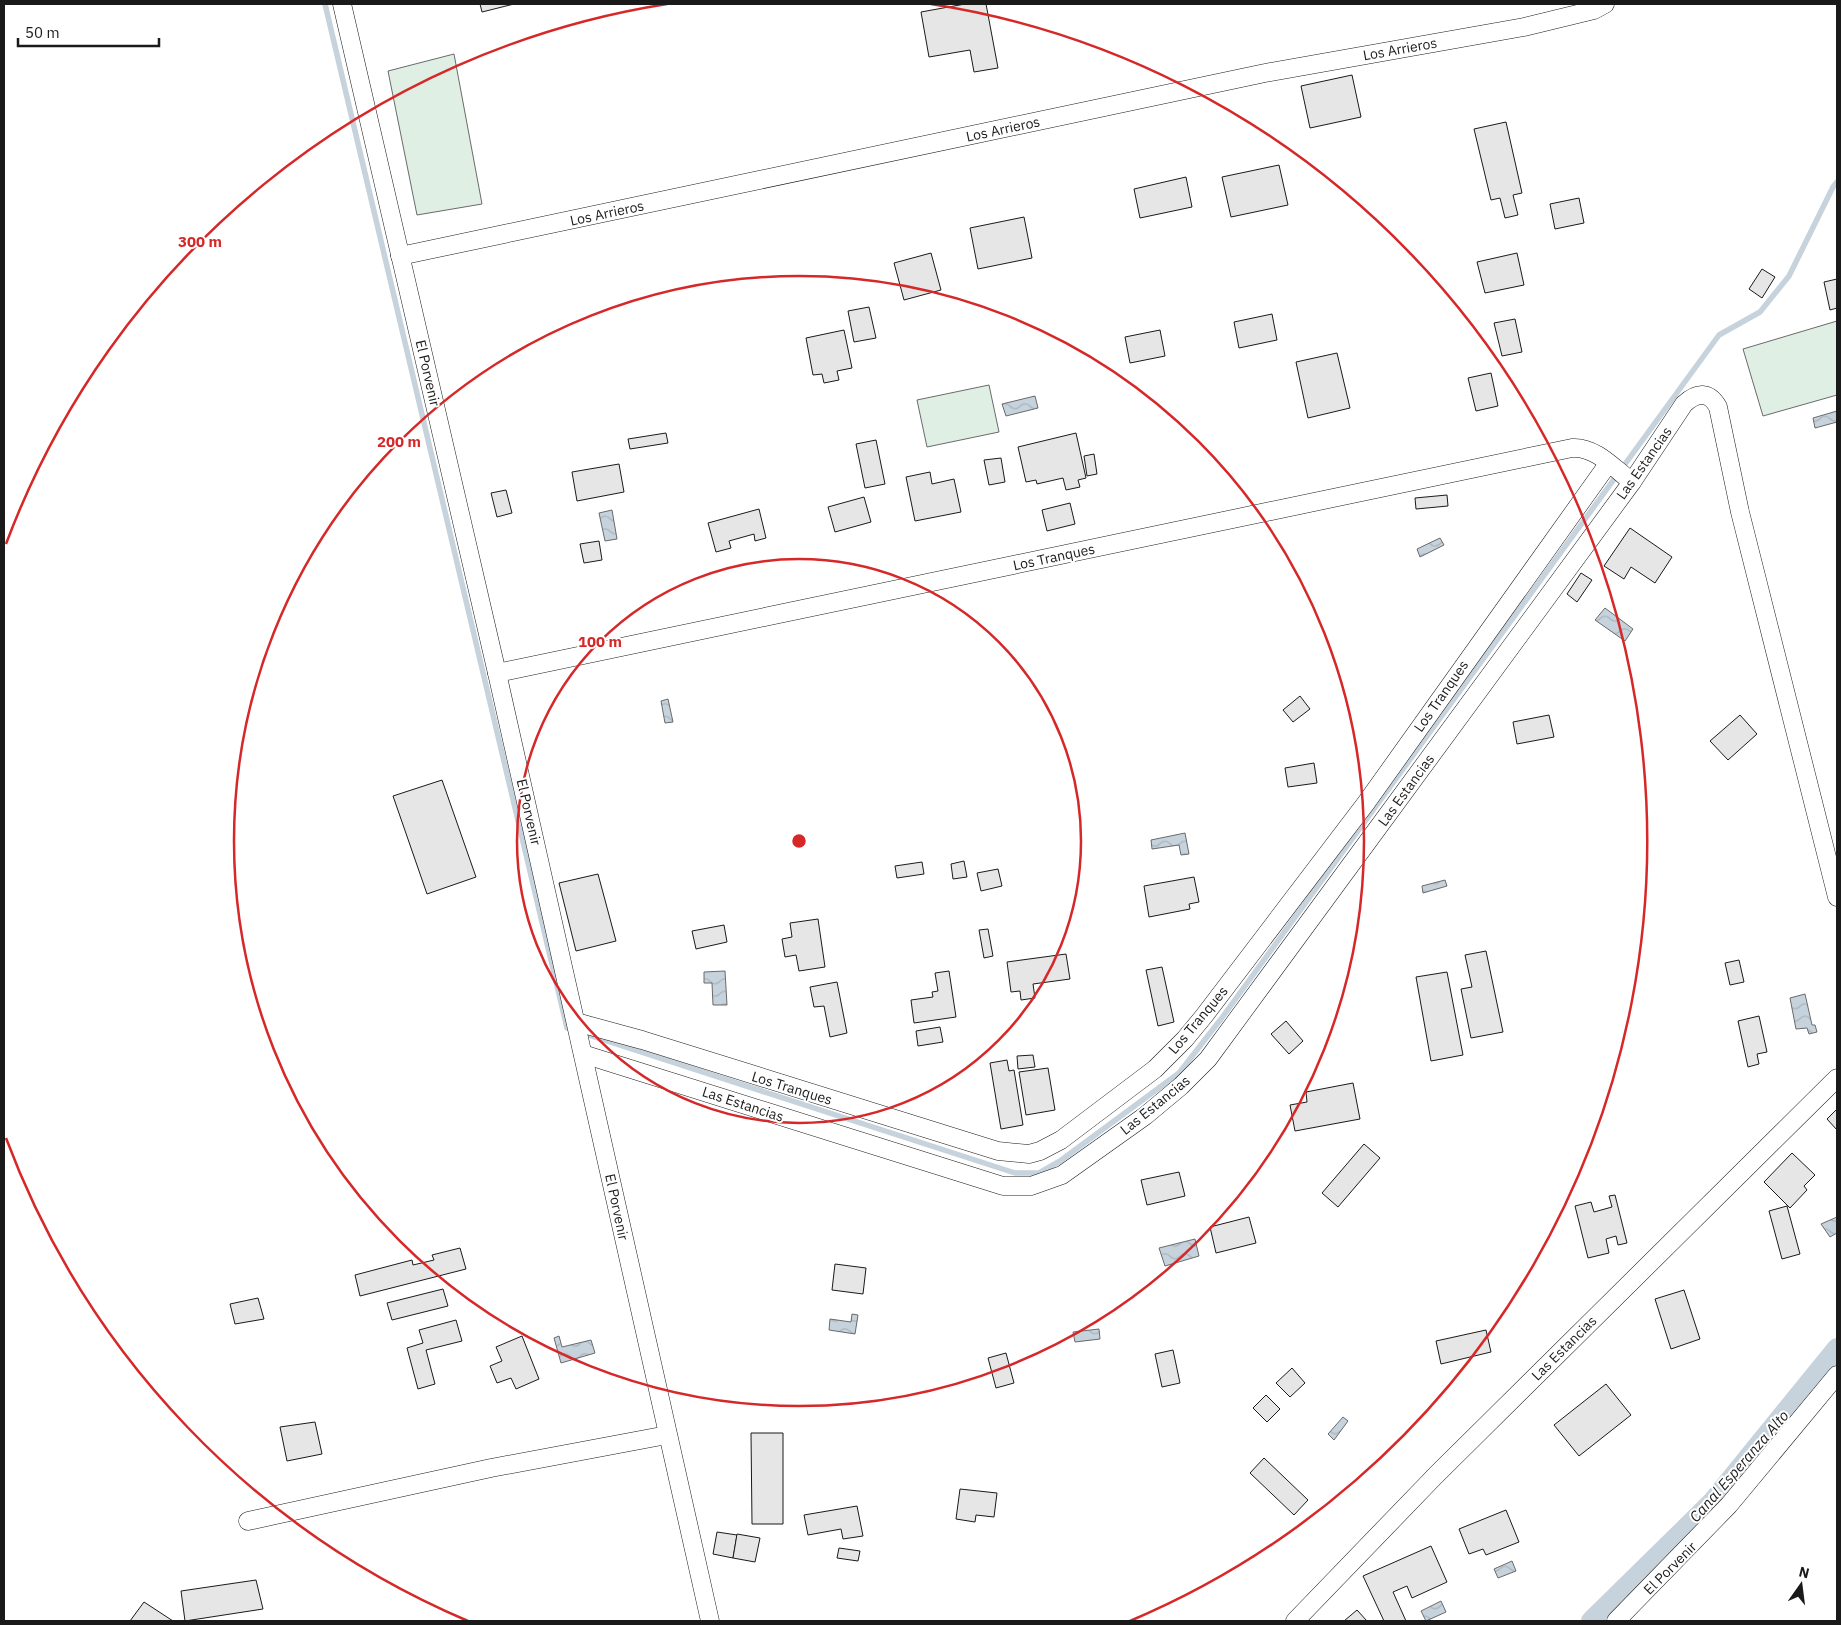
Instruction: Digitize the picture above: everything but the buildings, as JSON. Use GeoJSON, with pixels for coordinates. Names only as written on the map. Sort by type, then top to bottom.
{"type":"FeatureCollection","features":[{"type":"Feature","properties":{"kind":"street","name":"El Porvenir"},"geometry":{"type":"LineString","coordinates":[[342,4],[497,673],[710,1621]]}},
{"type":"Feature","properties":{"kind":"street","name":"Los Arrieros"},"geometry":{"type":"LineString","coordinates":[[400,256],[1265,73],[1524,27],[1594,10],[1605,4]]}},
{"type":"Feature","properties":{"kind":"street","name":"Las Estancias"},"geometry":{"type":"LineString","coordinates":[[583,1054],[1003,1186],[1031,1186],[1062,1175],[1164,1101],[1208,1059],[1632,482],[1690,399],[1695,395],[1705,394],[1718,407],[1740,512],[1837,897]]}},
{"type":"Feature","properties":{"kind":"street","name":"Los Tranques"},"geometry":{"type":"LineString","coordinates":[[497,673],[1572,448],[1590,451],[1632,482]]}},
{"type":"Feature","properties":{"kind":"street","name":"Los Tranques"},"geometry":{"type":"LineString","coordinates":[[576,1022],[642,1040],[998,1151],[1019,1154],[1040,1151],[1051,1146],[1155,1069],[1185,1039],[1366,803],[1608,464]]}},
{"type":"Feature","properties":{"kind":"street"},"geometry":{"type":"LineString","coordinates":[[1221,994],[1243,1011]]}},
{"type":"Feature","properties":{"kind":"street","name":"Las Estancias"},"geometry":{"type":"LineString","coordinates":[[1295,1621],[1436,1475],[1837,1078]]}},
{"type":"Feature","properties":{"kind":"street","name":"El Porvenir"},"geometry":{"type":"LineString","coordinates":[[1616,1621],[1729,1506],[1837,1375]]}},
{"type":"Feature","properties":{"kind":"street"},"geometry":{"type":"LineString","coordinates":[[248,1521],[481,1470],[667,1435]]}},
{"type":"Feature","properties":{"kind":"green space"},"geometry":{"type":"Polygon","coordinates":[[[454,54],[482,204],[417,215],[388,71],[454,54]]]}},
{"type":"Feature","properties":{"kind":"green space"},"geometry":{"type":"Polygon","coordinates":[[[1837,321],[1837,395],[1763,416],[1743,349],[1837,321]]]}},
{"type":"Feature","properties":{"kind":"green space"},"geometry":{"type":"Polygon","coordinates":[[[989,385],[999,432],[927,447],[917,400],[989,385]]]}},
{"type":"Feature","properties":{"kind":"water"},"geometry":{"type":"Polygon","coordinates":[[[1035,396],[1038,408],[1006,416],[1002,404],[1035,396]]]}},
{"type":"Feature","properties":{"kind":"water"},"geometry":{"type":"Polygon","coordinates":[[[1837,411],[1837,422],[1815,428],[1813,418],[1837,411]]]}},
{"type":"Feature","properties":{"kind":"water"},"geometry":{"type":"Polygon","coordinates":[[[612,510],[617,539],[605,541],[599,513],[612,510]]]}},
{"type":"Feature","properties":{"kind":"water"},"geometry":{"type":"Polygon","coordinates":[[[1440,538],[1444,545],[1420,557],[1417,549],[1440,538]]]}},
{"type":"Feature","properties":{"kind":"water"},"geometry":{"type":"Polygon","coordinates":[[[1605,608],[1633,629],[1625,641],[1595,620],[1605,608]]]}},
{"type":"Feature","properties":{"kind":"water"},"geometry":{"type":"Polygon","coordinates":[[[668,699],[673,722],[665,723],[661,701],[668,699]]]}},
{"type":"Feature","properties":{"kind":"water"},"geometry":{"type":"Polygon","coordinates":[[[1185,833],[1189,854],[1181,855],[1179,845],[1152,849],[1151,840],[1185,833]]]}},
{"type":"Feature","properties":{"kind":"water"},"geometry":{"type":"Polygon","coordinates":[[[1445,880],[1447,886],[1423,893],[1422,886],[1445,880]]]}},
{"type":"Feature","properties":{"kind":"water"},"geometry":{"type":"Polygon","coordinates":[[[725,971],[727,1005],[713,1005],[712,983],[704,983],[704,972],[725,971]]]}},
{"type":"Feature","properties":{"kind":"water"},"geometry":{"type":"Polygon","coordinates":[[[1805,994],[1812,1025],[1815,1025],[1817,1032],[1809,1034],[1807,1028],[1796,1029],[1790,998],[1805,994]]]}},
{"type":"Feature","properties":{"kind":"water"},"geometry":{"type":"Polygon","coordinates":[[[1837,1217],[1837,1233],[1830,1237],[1821,1224],[1837,1217]]]}},
{"type":"Feature","properties":{"kind":"water"},"geometry":{"type":"Polygon","coordinates":[[[1195,1239],[1199,1256],[1165,1266],[1159,1248],[1195,1239]]]}},
{"type":"Feature","properties":{"kind":"water"},"geometry":{"type":"Polygon","coordinates":[[[852,1314],[858,1315],[855,1334],[829,1330],[830,1319],[851,1322],[852,1314]]]}},
{"type":"Feature","properties":{"kind":"water"},"geometry":{"type":"Polygon","coordinates":[[[1099,1329],[1100,1339],[1075,1342],[1073,1332],[1099,1329]]]}},
{"type":"Feature","properties":{"kind":"water"},"geometry":{"type":"Polygon","coordinates":[[[559,1336],[562,1347],[591,1340],[595,1353],[561,1363],[554,1338],[559,1336]]]}},
{"type":"Feature","properties":{"kind":"water"},"geometry":{"type":"Polygon","coordinates":[[[1343,1417],[1348,1421],[1334,1440],[1328,1434],[1343,1417]]]}},
{"type":"Feature","properties":{"kind":"water"},"geometry":{"type":"Polygon","coordinates":[[[1512,1561],[1516,1571],[1498,1578],[1494,1569],[1512,1561]]]}},
{"type":"Feature","properties":{"kind":"water"},"geometry":{"type":"Polygon","coordinates":[[[1441,1601],[1446,1612],[1426,1621],[1421,1611],[1441,1601]]]}},
{"type":"Feature","properties":{"kind":"waterway"},"geometry":{"type":"LineString","coordinates":[[325,4],[567,1028],[1015,1173],[1039,1173],[1060,1161],[1179,1073],[1221,1019],[1719,335],[1760,312],[1789,276],[1837,182]]}},
{"type":"Feature","properties":{"kind":"waterway","name":"Canal Esperanza Alto"},"geometry":{"type":"LineString","coordinates":[[1591,1621],[1712,1502],[1837,1348]]}}]}
